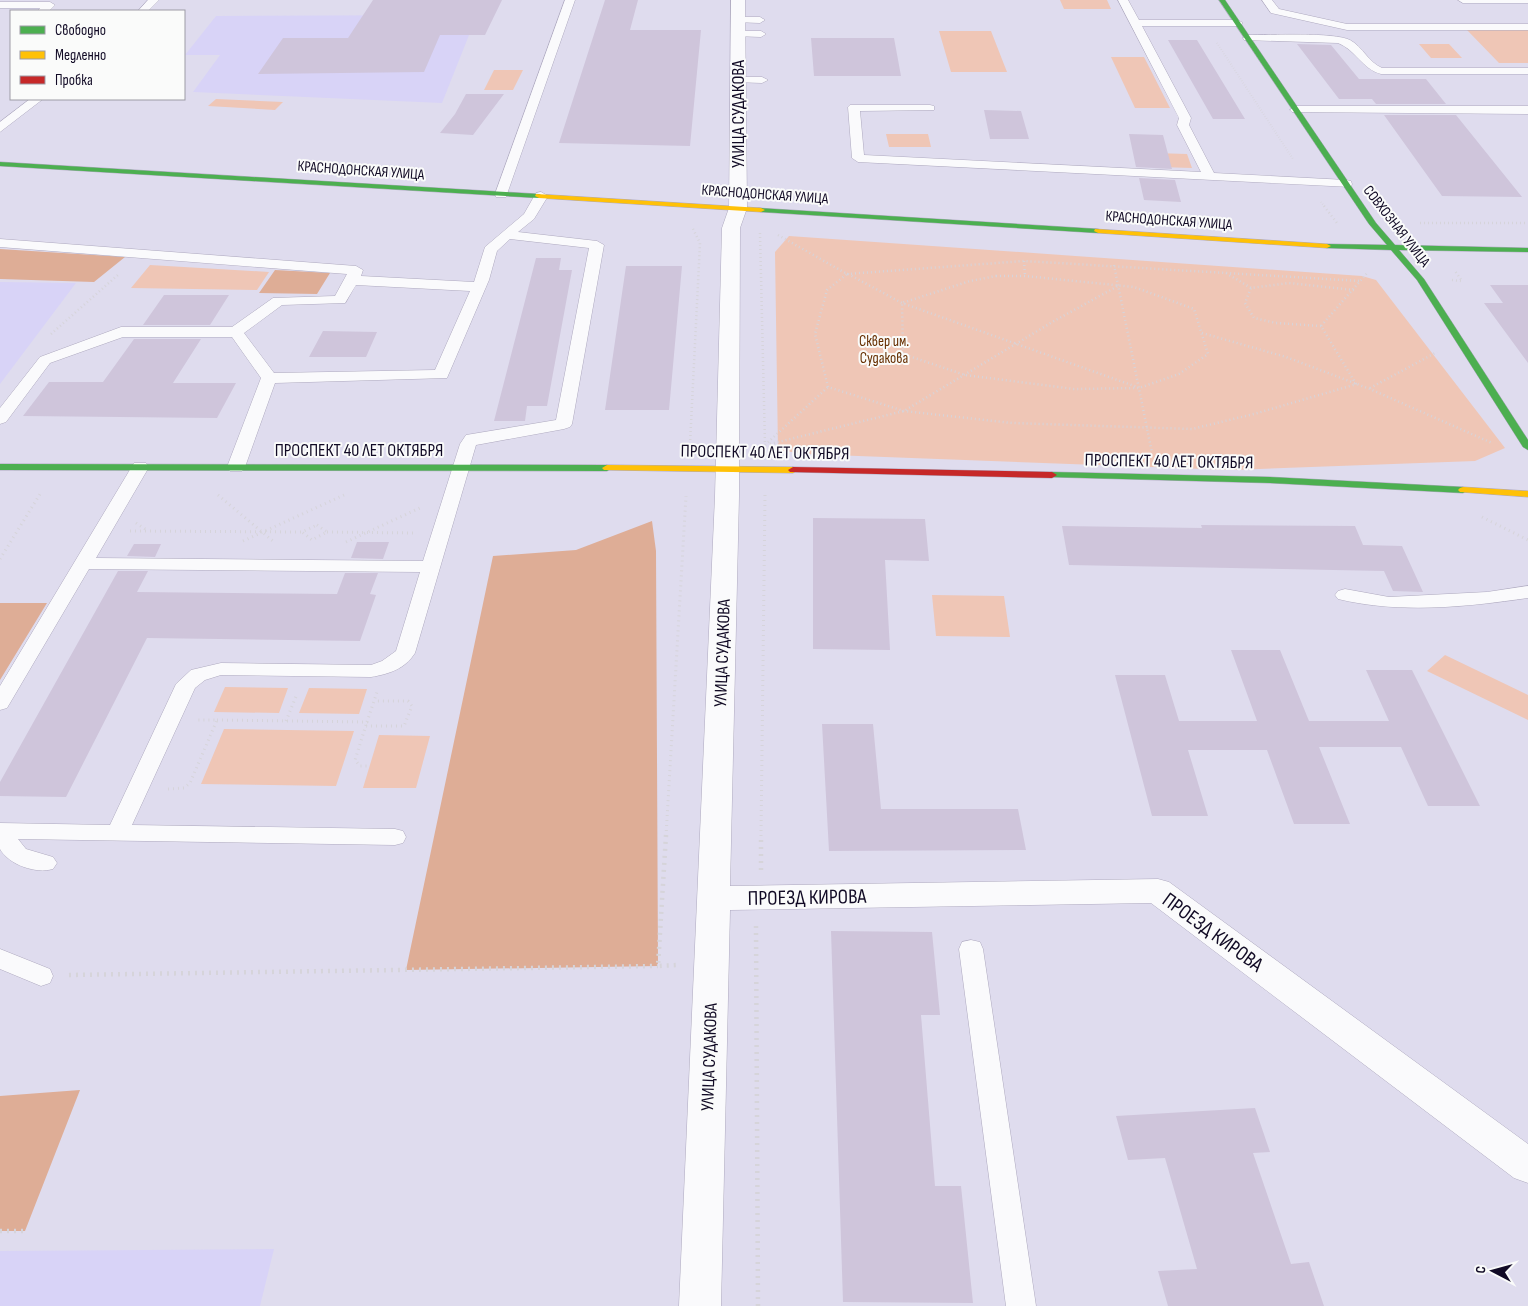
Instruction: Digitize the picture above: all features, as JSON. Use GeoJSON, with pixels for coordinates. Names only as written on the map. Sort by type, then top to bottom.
{"type":"FeatureCollection","features":[{"type":"Feature","properties":{"kind":"street","name":"УЛИЦА СУДАКОВА"},"geometry":{"type":"LineString","coordinates":[[700,1306],[727,469],[731,228],[738,208],[738,0]]}},
{"type":"Feature","properties":{"kind":"street","name":"СОВХОЗНАЯ УЛИЦА"},"geometry":{"type":"LineString","coordinates":[[1222,0],[1373,224],[1420,279],[1528,447]]}},
{"type":"Feature","properties":{"kind":"street","name":"КРАСНОДОНСКАЯ УЛИЦА"},"geometry":{"type":"LineString","coordinates":[[0,164],[738,208],[1355,248],[1528,250]]}},
{"type":"Feature","properties":{"kind":"street","name":"ПРОСПЕКТ 40 ЛЕТ ОКТЯБРЯ"},"geometry":{"type":"LineString","coordinates":[[0,467],[727,469],[1270,480],[1528,494]]}},
{"type":"Feature","properties":{"kind":"street","name":"ПРОЕЗД КИРОВА"},"geometry":{"type":"LineString","coordinates":[[714,898],[1158,891],[1528,1166]]}},
{"type":"Feature","properties":{"kind":"lane"},"geometry":{"type":"LineString","coordinates":[[144,10],[154,0]]}},
{"type":"Feature","properties":{"kind":"lane"},"geometry":{"type":"LineString","coordinates":[[501,194],[570,0]]}},
{"type":"Feature","properties":{"kind":"lane"},"geometry":{"type":"LineString","coordinates":[[1123,0],[1185,118],[1183,125],[1210,177]]}},
{"type":"Feature","properties":{"kind":"lane"},"geometry":{"type":"LineString","coordinates":[[1267,0],[1275,11],[1347,27],[1528,27]]}},
{"type":"Feature","properties":{"kind":"lane"},"geometry":{"type":"LineString","coordinates":[[1463,0],[1528,0]]}},
{"type":"Feature","properties":{"kind":"lane"},"geometry":{"type":"LineString","coordinates":[[1475,0],[1502,27]]}},
{"type":"Feature","properties":{"kind":"lane"},"geometry":{"type":"LineString","coordinates":[[0,5],[50,4],[44,10]]}},
{"type":"Feature","properties":{"kind":"lane"},"geometry":{"type":"LineString","coordinates":[[738,27],[760,20]]}},
{"type":"Feature","properties":{"kind":"lane"},"geometry":{"type":"LineString","coordinates":[[1135,23],[1238,23]]}},
{"type":"Feature","properties":{"kind":"lane"},"geometry":{"type":"LineString","coordinates":[[738,27],[761,34]]}},
{"type":"Feature","properties":{"kind":"lane"},"geometry":{"type":"LineString","coordinates":[[1248,38],[1318,41],[1335,38],[1348,43],[1368,66],[1381,71],[1528,71]]}},
{"type":"Feature","properties":{"kind":"lane"},"geometry":{"type":"LineString","coordinates":[[738,80],[762,80]]}},
{"type":"Feature","properties":{"kind":"lane"},"geometry":{"type":"LineString","coordinates":[[0,128],[36,100]]}},
{"type":"Feature","properties":{"kind":"lane"},"geometry":{"type":"LineString","coordinates":[[930,108],[854,108],[858,158],[1346,184]]}},
{"type":"Feature","properties":{"kind":"lane"},"geometry":{"type":"LineString","coordinates":[[1296,110],[1528,110]]}},
{"type":"Feature","properties":{"kind":"lane"},"geometry":{"type":"LineString","coordinates":[[269,378],[441,375],[479,287],[490,250],[529,216],[541,196]]}},
{"type":"Feature","properties":{"kind":"lane"},"geometry":{"type":"LineString","coordinates":[[117,833],[186,684],[198,675],[211,670],[371,671],[398,662],[405,653],[468,444],[472,439],[564,424],[597,245],[507,235]]}},
{"type":"Feature","properties":{"kind":"lane"},"geometry":{"type":"LineString","coordinates":[[0,243],[356,270],[340,300],[278,301],[236,332],[121,332],[45,360],[0,419]]}},
{"type":"Feature","properties":{"kind":"lane"},"geometry":{"type":"LineString","coordinates":[[352,280],[479,287]]}},
{"type":"Feature","properties":{"kind":"lane"},"geometry":{"type":"LineString","coordinates":[[236,332],[269,378]]}},
{"type":"Feature","properties":{"kind":"lane"},"geometry":{"type":"LineString","coordinates":[[236,467],[269,378]]}},
{"type":"Feature","properties":{"kind":"lane"},"geometry":{"type":"LineString","coordinates":[[0,703],[140,467]]}},
{"type":"Feature","properties":{"kind":"lane"},"geometry":{"type":"LineString","coordinates":[[83,563],[431,567]]}},
{"type":"Feature","properties":{"kind":"lane"},"geometry":{"type":"LineString","coordinates":[[1345,595],[1389,603],[1487,598],[1528,592]]}},
{"type":"Feature","properties":{"kind":"lane"},"geometry":{"type":"LineString","coordinates":[[45,863],[25,859],[15,853],[8,847],[2,832],[395,837]]}},
{"type":"Feature","properties":{"kind":"lane"},"geometry":{"type":"LineString","coordinates":[[971,949],[1021,1306]]}},
{"type":"Feature","properties":{"kind":"lane"},"geometry":{"type":"LineString","coordinates":[[0,959],[41,976]]}},
{"type":"Feature","properties":{"kind":"path"},"geometry":{"type":"LineString","coordinates":[[1204,23],[1308,182],[1339,225]]}},
{"type":"Feature","properties":{"kind":"path"},"geometry":{"type":"LineString","coordinates":[[1420,223],[1528,223]]}},
{"type":"Feature","properties":{"kind":"path"},"geometry":{"type":"LineString","coordinates":[[690,445],[700,243],[691,225]]}},
{"type":"Feature","properties":{"kind":"path"},"geometry":{"type":"LineString","coordinates":[[760,230],[765,445]]}},
{"type":"Feature","properties":{"kind":"path"},"geometry":{"type":"LineString","coordinates":[[774,233],[902,303],[1139,388]]}},
{"type":"Feature","properties":{"kind":"path"},"geometry":{"type":"LineString","coordinates":[[828,387],[815,334],[827,290],[847,274],[1024,261],[1361,281]]}},
{"type":"Feature","properties":{"kind":"path"},"geometry":{"type":"LineString","coordinates":[[1024,261],[1026,276]]}},
{"type":"Feature","properties":{"kind":"path"},"geometry":{"type":"LineString","coordinates":[[1114,265],[1153,458]]}},
{"type":"Feature","properties":{"kind":"path"},"geometry":{"type":"LineString","coordinates":[[1224,272],[1251,288],[1269,283],[1308,284],[1354,290]]}},
{"type":"Feature","properties":{"kind":"path"},"geometry":{"type":"LineString","coordinates":[[1321,326],[1368,272]]}},
{"type":"Feature","properties":{"kind":"path"},"geometry":{"type":"LineString","coordinates":[[996,276],[1026,276],[1134,287],[1194,310],[1208,354],[1179,374],[1139,388],[1074,389],[965,375],[903,354],[902,303],[970,281],[996,276]]}},
{"type":"Feature","properties":{"kind":"path"},"geometry":{"type":"LineString","coordinates":[[765,445],[904,411],[1118,286]]}},
{"type":"Feature","properties":{"kind":"path"},"geometry":{"type":"LineString","coordinates":[[1251,288],[1245,303],[1254,318],[1276,323],[1321,326]]}},
{"type":"Feature","properties":{"kind":"path"},"geometry":{"type":"LineString","coordinates":[[1321,326],[1357,384]]}},
{"type":"Feature","properties":{"kind":"path"},"geometry":{"type":"LineString","coordinates":[[1201,333],[1286,357],[1370,388],[1497,445]]}},
{"type":"Feature","properties":{"kind":"path"},"geometry":{"type":"LineString","coordinates":[[1370,388],[1440,350]]}},
{"type":"Feature","properties":{"kind":"path"},"geometry":{"type":"LineString","coordinates":[[828,387],[904,411],[1012,423],[1192,428],[1254,414],[1357,384]]}},
{"type":"Feature","properties":{"kind":"path"},"geometry":{"type":"LineString","coordinates":[[765,445],[828,387]]}},
{"type":"Feature","properties":{"kind":"path"},"geometry":{"type":"LineString","coordinates":[[0,559],[40,494]]}},
{"type":"Feature","properties":{"kind":"path"},"geometry":{"type":"LineString","coordinates":[[218,495],[300,563],[293,566]]}},
{"type":"Feature","properties":{"kind":"path"},"geometry":{"type":"LineString","coordinates":[[192,565],[344,495]]}},
{"type":"Feature","properties":{"kind":"path"},"geometry":{"type":"LineString","coordinates":[[341,544],[429,504]]}},
{"type":"Feature","properties":{"kind":"path"},"geometry":{"type":"LineString","coordinates":[[102,531],[302,532],[317,525],[328,532]]}},
{"type":"Feature","properties":{"kind":"path"},"geometry":{"type":"LineString","coordinates":[[302,532],[312,540],[328,532],[442,533]]}},
{"type":"Feature","properties":{"kind":"path"},"geometry":{"type":"LineString","coordinates":[[369,766],[360,766],[355,760],[384,668]]}},
{"type":"Feature","properties":{"kind":"path"},"geometry":{"type":"LineString","coordinates":[[169,720],[404,726],[412,706],[408,701],[374,701]]}},
{"type":"Feature","properties":{"kind":"path"},"geometry":{"type":"LineString","coordinates":[[137,788],[180,789],[187,787],[217,720]]}},
{"type":"Feature","properties":{"kind":"path"},"geometry":{"type":"LineString","coordinates":[[41,976],[658,966]]}},
{"type":"Feature","properties":{"kind":"path"},"geometry":{"type":"LineString","coordinates":[[0,1231],[25,1231]]}},
{"type":"Feature","properties":{"kind":"shaded area"},"geometry":{"type":"Polygon","coordinates":[[[477,15],[442,103],[193,92],[220,55],[185,55],[216,16],[477,15]]]}},
{"type":"Feature","properties":{"kind":"shaded area"},"geometry":{"type":"Polygon","coordinates":[[[0,249],[125,257],[94,282],[0,279],[0,249]]]}},
{"type":"Feature","properties":{"kind":"shaded area"},"geometry":{"type":"Polygon","coordinates":[[[275,270],[330,273],[317,294],[259,293],[275,270]]]}},
{"type":"Feature","properties":{"kind":"shaded area"},"geometry":{"type":"Polygon","coordinates":[[[0,282],[76,283],[0,384],[0,282]]]}},
{"type":"Feature","properties":{"kind":"shaded area"},"geometry":{"type":"Polygon","coordinates":[[[652,521],[656,551],[658,966],[406,970],[493,556],[576,550],[652,521]]]}},
{"type":"Feature","properties":{"kind":"shaded area"},"geometry":{"type":"Polygon","coordinates":[[[0,603],[47,603],[0,680],[0,603]]]}},
{"type":"Feature","properties":{"kind":"shaded area"},"geometry":{"type":"Polygon","coordinates":[[[80,1090],[25,1231],[0,1231],[0,1096],[80,1090]]]}},
{"type":"Feature","properties":{"kind":"shaded area"},"geometry":{"type":"Polygon","coordinates":[[[274,1249],[260,1306],[0,1306],[0,1251],[274,1249]]]}},
{"type":"Feature","properties":{"kind":"green space"},"geometry":{"type":"Polygon","coordinates":[[[1060,0],[1107,0],[1111,9],[1064,9],[1060,0]]]}},
{"type":"Feature","properties":{"kind":"green space"},"geometry":{"type":"Polygon","coordinates":[[[1467,30],[1528,30],[1528,63],[1499,63],[1467,30]]]}},
{"type":"Feature","properties":{"kind":"green space"},"geometry":{"type":"Polygon","coordinates":[[[939,31],[991,31],[1007,72],[951,72],[939,31]]]}},
{"type":"Feature","properties":{"kind":"green space"},"geometry":{"type":"Polygon","coordinates":[[[1419,44],[1449,44],[1462,58],[1431,58],[1419,44]]]}},
{"type":"Feature","properties":{"kind":"green space"},"geometry":{"type":"Polygon","coordinates":[[[1111,57],[1144,57],[1170,108],[1135,108],[1111,57]]]}},
{"type":"Feature","properties":{"kind":"green space"},"geometry":{"type":"Polygon","coordinates":[[[494,70],[523,70],[513,90],[484,90],[494,70]]]}},
{"type":"Feature","properties":{"kind":"green space"},"geometry":{"type":"Polygon","coordinates":[[[216,99],[283,102],[275,110],[208,106],[216,99]]]}},
{"type":"Feature","properties":{"kind":"green space"},"geometry":{"type":"Polygon","coordinates":[[[886,134],[928,134],[931,147],[889,147],[886,134]]]}},
{"type":"Feature","properties":{"kind":"green space"},"geometry":{"type":"Polygon","coordinates":[[[1155,153],[1187,154],[1192,168],[1159,167],[1155,153]]]}},
{"type":"Feature","properties":{"kind":"green space","name":"Сквер им. Судакова"},"geometry":{"type":"Polygon","coordinates":[[[789,236],[1362,276],[1376,280],[1505,448],[1475,461],[1232,470],[805,454],[778,450],[775,252],[789,236]]]}},
{"type":"Feature","properties":{"kind":"green space"},"geometry":{"type":"Polygon","coordinates":[[[150,265],[269,272],[257,290],[131,288],[150,265]]]}},
{"type":"Feature","properties":{"kind":"green space"},"geometry":{"type":"Polygon","coordinates":[[[932,595],[1004,596],[1010,637],[936,636],[932,595]]]}},
{"type":"Feature","properties":{"kind":"green space"},"geometry":{"type":"Polygon","coordinates":[[[1445,655],[1528,695],[1528,720],[1427,671],[1445,655]]]}},
{"type":"Feature","properties":{"kind":"green space"},"geometry":{"type":"Polygon","coordinates":[[[225,687],[288,688],[279,713],[214,712],[225,687]]]}},
{"type":"Feature","properties":{"kind":"green space"},"geometry":{"type":"Polygon","coordinates":[[[309,688],[367,689],[359,714],[299,713],[309,688]]]}},
{"type":"Feature","properties":{"kind":"green space"},"geometry":{"type":"Polygon","coordinates":[[[224,729],[354,731],[336,786],[201,784],[224,729]]]}},
{"type":"Feature","properties":{"kind":"green space"},"geometry":{"type":"Polygon","coordinates":[[[379,735],[430,736],[416,788],[363,788],[379,735]]]}},
{"type":"Feature","properties":{"kind":"building"},"geometry":{"type":"Polygon","coordinates":[[[373,0],[502,0],[485,35],[440,35],[424,72],[258,74],[283,38],[348,38],[373,0]]]}},
{"type":"Feature","properties":{"kind":"building"},"geometry":{"type":"Polygon","coordinates":[[[605,0],[638,0],[630,30],[701,30],[690,146],[559,143],[605,0]]]}},
{"type":"Feature","properties":{"kind":"building"},"geometry":{"type":"Polygon","coordinates":[[[811,38],[894,38],[901,76],[814,76],[811,38]]]}},
{"type":"Feature","properties":{"kind":"building"},"geometry":{"type":"Polygon","coordinates":[[[1168,40],[1197,40],[1245,119],[1213,119],[1168,40]]]}},
{"type":"Feature","properties":{"kind":"building"},"geometry":{"type":"Polygon","coordinates":[[[1297,44],[1331,45],[1359,79],[1426,79],[1446,104],[1376,104],[1372,99],[1339,99],[1297,44]]]}},
{"type":"Feature","properties":{"kind":"building"},"geometry":{"type":"Polygon","coordinates":[[[466,94],[504,94],[473,135],[440,133],[455,114],[466,94]]]}},
{"type":"Feature","properties":{"kind":"building"},"geometry":{"type":"Polygon","coordinates":[[[984,110],[1021,111],[1029,139],[990,139],[984,110]]]}},
{"type":"Feature","properties":{"kind":"building"},"geometry":{"type":"Polygon","coordinates":[[[1384,115],[1456,115],[1522,197],[1442,196],[1384,115]]]}},
{"type":"Feature","properties":{"kind":"building"},"geometry":{"type":"Polygon","coordinates":[[[1129,134],[1163,135],[1172,169],[1136,167],[1129,134]]]}},
{"type":"Feature","properties":{"kind":"building"},"geometry":{"type":"Polygon","coordinates":[[[1139,178],[1175,180],[1181,202],[1144,200],[1139,178]]]}},
{"type":"Feature","properties":{"kind":"building"},"geometry":{"type":"Polygon","coordinates":[[[536,258],[561,258],[559,270],[572,270],[547,406],[527,406],[525,421],[494,421],[536,258]]]}},
{"type":"Feature","properties":{"kind":"building"},"geometry":{"type":"Polygon","coordinates":[[[626,266],[682,266],[669,410],[605,410],[626,266]]]}},
{"type":"Feature","properties":{"kind":"building"},"geometry":{"type":"Polygon","coordinates":[[[1490,285],[1528,285],[1528,363],[1484,303],[1503,303],[1490,285]]]}},
{"type":"Feature","properties":{"kind":"building"},"geometry":{"type":"Polygon","coordinates":[[[164,295],[229,295],[210,325],[143,325],[164,295]]]}},
{"type":"Feature","properties":{"kind":"building"},"geometry":{"type":"Polygon","coordinates":[[[323,331],[377,332],[366,357],[309,357],[323,331]]]}},
{"type":"Feature","properties":{"kind":"building"},"geometry":{"type":"Polygon","coordinates":[[[134,339],[201,339],[173,383],[236,383],[217,418],[23,416],[49,382],[103,382],[134,339]]]}},
{"type":"Feature","properties":{"kind":"building"},"geometry":{"type":"Polygon","coordinates":[[[813,518],[925,519],[929,561],[885,560],[890,650],[813,649],[813,518]]]}},
{"type":"Feature","properties":{"kind":"building"},"geometry":{"type":"Polygon","coordinates":[[[1201,525],[1355,526],[1363,545],[1402,546],[1423,592],[1393,591],[1384,571],[1069,565],[1062,526],[1202,528],[1201,525]]]}},
{"type":"Feature","properties":{"kind":"building"},"geometry":{"type":"Polygon","coordinates":[[[357,542],[389,542],[383,559],[351,558],[357,542]]]}},
{"type":"Feature","properties":{"kind":"building"},"geometry":{"type":"Polygon","coordinates":[[[134,544],[161,544],[155,557],[127,556],[134,544]]]}},
{"type":"Feature","properties":{"kind":"building"},"geometry":{"type":"Polygon","coordinates":[[[118,571],[148,571],[137,592],[337,594],[345,573],[378,573],[370,594],[376,595],[360,641],[147,638],[66,797],[0,796],[0,782],[118,571]]]}},
{"type":"Feature","properties":{"kind":"building"},"geometry":{"type":"Polygon","coordinates":[[[1231,650],[1280,650],[1309,721],[1389,721],[1366,670],[1412,670],[1480,806],[1428,806],[1401,747],[1319,747],[1350,824],[1294,824],[1267,750],[1188,750],[1208,816],[1152,816],[1115,675],[1165,675],[1179,721],[1257,721],[1231,650]]]}},
{"type":"Feature","properties":{"kind":"building"},"geometry":{"type":"Polygon","coordinates":[[[822,724],[873,724],[881,809],[1018,809],[1026,850],[829,851],[822,724]]]}},
{"type":"Feature","properties":{"kind":"building"},"geometry":{"type":"Polygon","coordinates":[[[831,931],[932,932],[940,1015],[921,1015],[935,1186],[961,1186],[973,1303],[843,1302],[831,931]]]}},
{"type":"Feature","properties":{"kind":"building"},"geometry":{"type":"Polygon","coordinates":[[[1255,1108],[1270,1152],[1253,1153],[1291,1264],[1309,1262],[1324,1306],[1168,1306],[1158,1271],[1197,1269],[1165,1158],[1128,1160],[1116,1116],[1255,1108]]]}},
{"type":"Feature","properties":{"kind":"traffic: fast"},"geometry":{"type":"LineString","coordinates":[[1222,0],[1373,224],[1420,279],[1528,447]]}},
{"type":"Feature","properties":{"kind":"traffic: fast"},"geometry":{"type":"LineString","coordinates":[[0,164],[539,196]]}},
{"type":"Feature","properties":{"kind":"traffic: fast"},"geometry":{"type":"LineString","coordinates":[[761,210],[1098,231]]}},
{"type":"Feature","properties":{"kind":"traffic: fast"},"geometry":{"type":"LineString","coordinates":[[1327,246],[1528,250]]}},
{"type":"Feature","properties":{"kind":"traffic: fast"},"geometry":{"type":"LineString","coordinates":[[0,467],[607,468]]}},
{"type":"Feature","properties":{"kind":"traffic: fast"},"geometry":{"type":"LineString","coordinates":[[1052,475],[1270,480],[1463,490]]}},
{"type":"Feature","properties":{"kind":"traffic: slow"},"geometry":{"type":"LineString","coordinates":[[539,196],[761,210]]}},
{"type":"Feature","properties":{"kind":"traffic: slow"},"geometry":{"type":"LineString","coordinates":[[1098,231],[1327,246]]}},
{"type":"Feature","properties":{"kind":"traffic: slow"},"geometry":{"type":"LineString","coordinates":[[607,468],[793,470]]}},
{"type":"Feature","properties":{"kind":"traffic: slow"},"geometry":{"type":"LineString","coordinates":[[1463,490],[1528,494]]}},
{"type":"Feature","properties":{"kind":"traffic: jam"},"geometry":{"type":"LineString","coordinates":[[793,470],[1052,475]]}}]}
